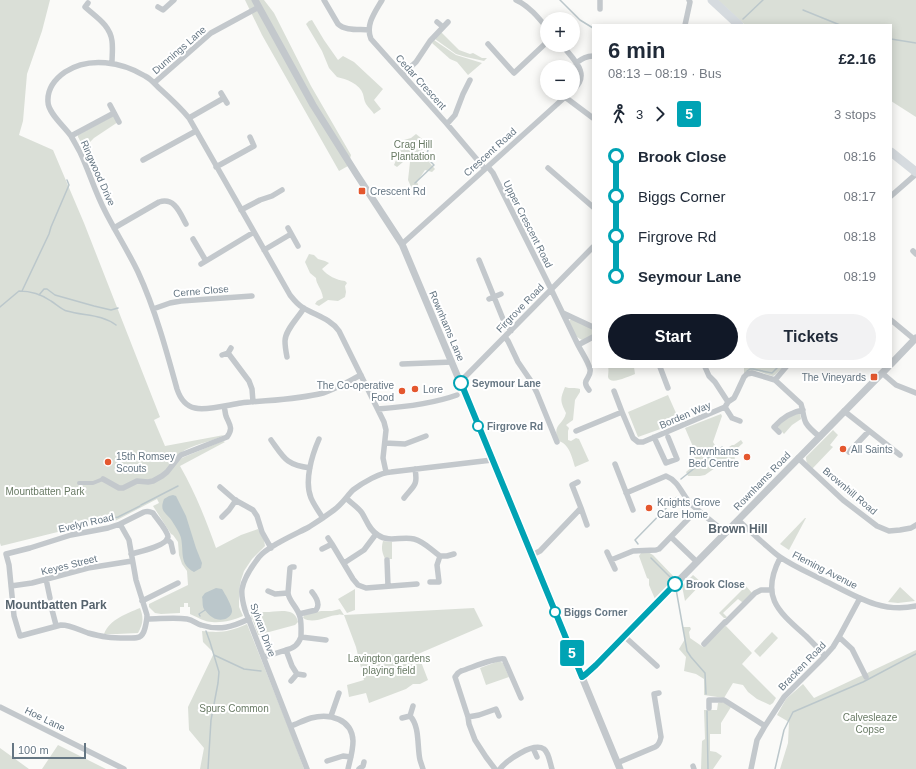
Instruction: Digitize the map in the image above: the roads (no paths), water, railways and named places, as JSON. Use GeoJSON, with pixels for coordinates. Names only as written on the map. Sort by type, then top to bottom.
{"type":"FeatureCollection","features":[{"type":"Feature","properties":{"kind":"main road"},"geometry":{"type":"LineString","coordinates":[[714,2],[738,24]]}},
{"type":"Feature","properties":{"kind":"main road"},"geometry":{"type":"LineString","coordinates":[[892,153],[916,173]]}},
{"type":"Feature","properties":{"kind":"street"},"geometry":{"type":"LineString","coordinates":[[162,10],[174,0]]}},
{"type":"Feature","properties":{"kind":"street","name":"Rownhams Lane"},"geometry":{"type":"LineString","coordinates":[[255,0],[313,105],[356,175],[402,244],[619,766]]}},
{"type":"Feature","properties":{"kind":"street"},"geometry":{"type":"LineString","coordinates":[[324,0],[341,27],[369,30],[370,22],[382,0]]}},
{"type":"Feature","properties":{"kind":"street"},"geometry":{"type":"LineString","coordinates":[[516,0],[529,8],[540,20]]}},
{"type":"Feature","properties":{"kind":"street"},"geometry":{"type":"LineString","coordinates":[[600,0],[600,9]]}},
{"type":"Feature","properties":{"kind":"street"},"geometry":{"type":"LineString","coordinates":[[685,24],[690,2],[689,0]]}},
{"type":"Feature","properties":{"kind":"street"},"geometry":{"type":"LineString","coordinates":[[85,7],[102,21],[110,33],[112,42],[112,63]]}},
{"type":"Feature","properties":{"kind":"street","name":"Dunnings Lane"},"geometry":{"type":"LineString","coordinates":[[154,83],[211,33],[259,8]]}},
{"type":"Feature","properties":{"kind":"street"},"geometry":{"type":"LineString","coordinates":[[437,22],[443,27]]}},
{"type":"Feature","properties":{"kind":"street"},"geometry":{"type":"LineString","coordinates":[[403,74],[416,62],[430,41],[448,22]]}},
{"type":"Feature","properties":{"kind":"street","name":"Cedar Crescent"},"geometry":{"type":"LineString","coordinates":[[369,30],[369,35],[372,40],[486,168]]}},
{"type":"Feature","properties":{"kind":"street"},"geometry":{"type":"LineString","coordinates":[[488,44],[516,75],[540,49]]}},
{"type":"Feature","properties":{"kind":"street"},"geometry":{"type":"LineString","coordinates":[[567,52],[574,60]]}},
{"type":"Feature","properties":{"kind":"street"},"geometry":{"type":"LineString","coordinates":[[580,60],[588,56],[592,56]]}},
{"type":"Feature","properties":{"kind":"street","name":"Ringwood Drive"},"geometry":{"type":"LineString","coordinates":[[361,375],[322,393],[304,397],[253,402],[206,409],[196,409],[188,405],[183,400],[177,389],[168,353],[153,309],[137,270],[102,206],[71,136],[48,104],[48,94],[52,84],[70,68],[75,66],[90,63],[112,63],[123,66],[145,76],[178,105],[189,118],[290,295],[304,308],[326,319],[336,327],[357,366],[384,422],[386,430],[383,458],[386,472]]}},
{"type":"Feature","properties":{"kind":"street"},"geometry":{"type":"LineString","coordinates":[[580,68],[582,75],[580,83]]}},
{"type":"Feature","properties":{"kind":"street"},"geometry":{"type":"LineString","coordinates":[[447,124],[455,115],[462,94],[470,80]]}},
{"type":"Feature","properties":{"kind":"street"},"geometry":{"type":"LineString","coordinates":[[189,118],[226,101],[221,93]]}},
{"type":"Feature","properties":{"kind":"street","name":"Crescent Road"},"geometry":{"type":"LineString","coordinates":[[402,244],[562,100]]}},
{"type":"Feature","properties":{"kind":"street","name":"Crescent Road"},"geometry":{"type":"LineString","coordinates":[[573,100],[592,117]]}},
{"type":"Feature","properties":{"kind":"street"},"geometry":{"type":"LineString","coordinates":[[110,105],[119,122]]}},
{"type":"Feature","properties":{"kind":"street"},"geometry":{"type":"LineString","coordinates":[[71,136],[114,113]]}},
{"type":"Feature","properties":{"kind":"street"},"geometry":{"type":"LineString","coordinates":[[143,160],[196,131]]}},
{"type":"Feature","properties":{"kind":"street"},"geometry":{"type":"LineString","coordinates":[[216,166],[256,148],[250,137]]}},
{"type":"Feature","properties":{"kind":"street","name":"Upper Crescent Road"},"geometry":{"type":"LineString","coordinates":[[486,168],[493,173],[589,367],[590,373],[585,383],[589,390]]}},
{"type":"Feature","properties":{"kind":"street"},"geometry":{"type":"LineString","coordinates":[[548,168],[592,206]]}},
{"type":"Feature","properties":{"kind":"street"},"geometry":{"type":"LineString","coordinates":[[892,195],[916,173]]}},
{"type":"Feature","properties":{"kind":"street"},"geometry":{"type":"LineString","coordinates":[[241,210],[282,190]]}},
{"type":"Feature","properties":{"kind":"street"},"geometry":{"type":"LineString","coordinates":[[114,228],[166,200],[173,203],[180,220],[186,224]]}},
{"type":"Feature","properties":{"kind":"street"},"geometry":{"type":"LineString","coordinates":[[288,228],[298,246]]}},
{"type":"Feature","properties":{"kind":"street"},"geometry":{"type":"LineString","coordinates":[[193,239],[204,263],[254,232]]}},
{"type":"Feature","properties":{"kind":"street"},"geometry":{"type":"LineString","coordinates":[[264,250],[291,234]]}},
{"type":"Feature","properties":{"kind":"street","name":"Firgrove Road"},"geometry":{"type":"LineString","coordinates":[[460,382],[592,248]]}},
{"type":"Feature","properties":{"kind":"street"},"geometry":{"type":"LineString","coordinates":[[479,260],[492,298],[505,324],[511,331]]}},
{"type":"Feature","properties":{"kind":"street"},"geometry":{"type":"LineString","coordinates":[[476,271],[483,268]]}},
{"type":"Feature","properties":{"kind":"street"},"geometry":{"type":"LineString","coordinates":[[492,298],[501,294]]}},
{"type":"Feature","properties":{"kind":"street","name":"Cerne Close"},"geometry":{"type":"LineString","coordinates":[[153,309],[181,301],[252,296]]}},
{"type":"Feature","properties":{"kind":"street"},"geometry":{"type":"LineString","coordinates":[[287,357],[285,341],[286,335],[304,308]]}},
{"type":"Feature","properties":{"kind":"street"},"geometry":{"type":"LineString","coordinates":[[563,312],[592,326]]}},
{"type":"Feature","properties":{"kind":"street"},"geometry":{"type":"LineString","coordinates":[[892,321],[916,339],[892,363]]}},
{"type":"Feature","properties":{"kind":"street"},"geometry":{"type":"LineString","coordinates":[[504,337],[508,341],[518,362],[538,394],[557,442]]}},
{"type":"Feature","properties":{"kind":"street"},"geometry":{"type":"LineString","coordinates":[[578,345],[592,338]]}},
{"type":"Feature","properties":{"kind":"street"},"geometry":{"type":"LineString","coordinates":[[227,352],[250,381],[253,402]]}},
{"type":"Feature","properties":{"kind":"street"},"geometry":{"type":"LineString","coordinates":[[402,364],[452,362]]}},
{"type":"Feature","properties":{"kind":"street"},"geometry":{"type":"LineString","coordinates":[[660,368],[668,388]]}},
{"type":"Feature","properties":{"kind":"street"},"geometry":{"type":"LineString","coordinates":[[706,368],[709,376],[715,382],[727,404],[732,418],[740,421]]}},
{"type":"Feature","properties":{"kind":"street"},"geometry":{"type":"LineString","coordinates":[[774,380],[785,368]]}},
{"type":"Feature","properties":{"kind":"street","name":"Rownhams Road"},"geometry":{"type":"LineString","coordinates":[[582,677],[726,533],[887,368]]}},
{"type":"Feature","properties":{"kind":"street"},"geometry":{"type":"LineString","coordinates":[[727,404],[734,398],[744,377],[752,372],[755,373],[774,380],[801,404],[805,422],[820,437]]}},
{"type":"Feature","properties":{"kind":"street"},"geometry":{"type":"LineString","coordinates":[[882,373],[896,385],[916,394]]}},
{"type":"Feature","properties":{"kind":"street","name":"Borden Way"},"geometry":{"type":"LineString","coordinates":[[614,391],[634,438],[638,442],[643,442],[727,404]]}},
{"type":"Feature","properties":{"kind":"street"},"geometry":{"type":"LineString","coordinates":[[378,408],[412,406],[435,402],[457,395]]}},
{"type":"Feature","properties":{"kind":"street"},"geometry":{"type":"LineString","coordinates":[[79,483],[93,483],[103,479],[119,488],[123,488],[137,481],[148,482],[157,479],[167,472],[181,455],[227,437],[231,427],[226,416],[224,406]]}},
{"type":"Feature","properties":{"kind":"street"},"geometry":{"type":"LineString","coordinates":[[779,432],[774,427],[780,420],[792,413],[803,410]]}},
{"type":"Feature","properties":{"kind":"street"},"geometry":{"type":"LineString","coordinates":[[844,411],[900,455]]}},
{"type":"Feature","properties":{"kind":"street"},"geometry":{"type":"LineString","coordinates":[[576,431],[622,412]]}},
{"type":"Feature","properties":{"kind":"street"},"geometry":{"type":"LineString","coordinates":[[849,452],[870,431]]}},
{"type":"Feature","properties":{"kind":"street"},"geometry":{"type":"LineString","coordinates":[[385,443],[405,444],[426,436]]}},
{"type":"Feature","properties":{"kind":"street"},"geometry":{"type":"LineString","coordinates":[[654,437],[666,464],[677,459],[668,437]]}},
{"type":"Feature","properties":{"kind":"street"},"geometry":{"type":"LineString","coordinates":[[319,439],[312,456],[308,488],[312,499],[323,518]]}},
{"type":"Feature","properties":{"kind":"street"},"geometry":{"type":"LineString","coordinates":[[271,440],[280,446],[287,461],[292,464],[310,468]]}},
{"type":"Feature","properties":{"kind":"street","name":"Brownhill Road"},"geometry":{"type":"LineString","coordinates":[[798,458],[843,500],[877,526],[889,530],[900,530],[911,528],[916,525]]}},
{"type":"Feature","properties":{"kind":"street","name":"Sylvan Drive"},"geometry":{"type":"LineString","coordinates":[[307,769],[242,599],[242,588],[248,572],[260,555],[323,518],[336,509],[353,490],[386,472],[492,460]]}},
{"type":"Feature","properties":{"kind":"street"},"geometry":{"type":"LineString","coordinates":[[615,464],[634,510]]}},
{"type":"Feature","properties":{"kind":"street"},"geometry":{"type":"LineString","coordinates":[[404,498],[415,485],[415,469]]}},
{"type":"Feature","properties":{"kind":"street"},"geometry":{"type":"LineString","coordinates":[[669,470],[670,478]]}},
{"type":"Feature","properties":{"kind":"street"},"geometry":{"type":"LineString","coordinates":[[626,493],[666,476],[670,478],[680,489],[690,503],[726,533]]}},
{"type":"Feature","properties":{"kind":"street"},"geometry":{"type":"LineString","coordinates":[[578,482],[572,485],[587,525]]}},
{"type":"Feature","properties":{"kind":"street"},"geometry":{"type":"LineString","coordinates":[[220,487],[236,500],[253,510],[257,516],[262,532],[271,548]]}},
{"type":"Feature","properties":{"kind":"street"},"geometry":{"type":"LineString","coordinates":[[346,498],[360,511],[370,528],[380,537],[389,539],[412,538],[419,540],[440,556],[454,554]]}},
{"type":"Feature","properties":{"kind":"street"},"geometry":{"type":"LineString","coordinates":[[222,517],[230,510],[236,500]]}},
{"type":"Feature","properties":{"kind":"street"},"geometry":{"type":"LineString","coordinates":[[532,555],[537,554],[581,508]]}},
{"type":"Feature","properties":{"kind":"street"},"geometry":{"type":"LineString","coordinates":[[120,524],[144,512],[150,511],[166,531],[173,552]]}},
{"type":"Feature","properties":{"kind":"street"},"geometry":{"type":"LineString","coordinates":[[611,560],[633,551],[660,549],[690,518]]}},
{"type":"Feature","properties":{"kind":"street","name":"Fleming Avenue"},"geometry":{"type":"LineString","coordinates":[[738,520],[780,558],[860,598],[884,607],[908,608],[916,606]]}},
{"type":"Feature","properties":{"kind":"street","name":"Evelyn Road"},"geometry":{"type":"LineString","coordinates":[[11,586],[6,554],[71,535],[108,528],[120,524],[129,540],[137,586],[147,619]]}},
{"type":"Feature","properties":{"kind":"street"},"geometry":{"type":"LineString","coordinates":[[344,563],[364,550],[376,534]]}},
{"type":"Feature","properties":{"kind":"street"},"geometry":{"type":"LineString","coordinates":[[671,537],[697,562]]}},
{"type":"Feature","properties":{"kind":"street"},"geometry":{"type":"LineString","coordinates":[[328,538],[358,585],[366,588],[417,584]]}},
{"type":"Feature","properties":{"kind":"street"},"geometry":{"type":"LineString","coordinates":[[131,554],[145,551],[162,544],[168,539]]}},
{"type":"Feature","properties":{"kind":"street"},"geometry":{"type":"LineString","coordinates":[[322,549],[332,544]]}},
{"type":"Feature","properties":{"kind":"street"},"geometry":{"type":"LineString","coordinates":[[607,552],[615,569]]}},
{"type":"Feature","properties":{"kind":"street"},"geometry":{"type":"LineString","coordinates":[[439,582],[437,565],[440,556]]}},
{"type":"Feature","properties":{"kind":"street"},"geometry":{"type":"LineString","coordinates":[[780,558],[773,572],[772,590],[774,600],[782,614],[825,656]]}},
{"type":"Feature","properties":{"kind":"street"},"geometry":{"type":"LineString","coordinates":[[387,560],[388,586]]}},
{"type":"Feature","properties":{"kind":"street","name":"Keyes Street"},"geometry":{"type":"LineString","coordinates":[[11,586],[32,583],[93,568],[132,561]]}},
{"type":"Feature","properties":{"kind":"street"},"geometry":{"type":"LineString","coordinates":[[264,657],[296,646],[301,637],[299,614],[288,596],[290,568],[294,567]]}},
{"type":"Feature","properties":{"kind":"street"},"geometry":{"type":"LineString","coordinates":[[46,580],[50,598]]}},
{"type":"Feature","properties":{"kind":"street"},"geometry":{"type":"LineString","coordinates":[[430,582],[446,581]]}},
{"type":"Feature","properties":{"kind":"street"},"geometry":{"type":"LineString","coordinates":[[142,601],[178,583]]}},
{"type":"Feature","properties":{"kind":"street"},"geometry":{"type":"LineString","coordinates":[[11,586],[14,616],[20,636],[56,625],[68,625],[112,639],[138,638],[145,630],[147,619],[189,619],[199,624],[217,629],[228,628],[249,619]]}},
{"type":"Feature","properties":{"kind":"street"},"geometry":{"type":"LineString","coordinates":[[704,644],[755,593],[761,590],[772,590]]}},
{"type":"Feature","properties":{"kind":"street"},"geometry":{"type":"LineString","coordinates":[[268,591],[275,594],[288,593]]}},
{"type":"Feature","properties":{"kind":"street"},"geometry":{"type":"LineString","coordinates":[[299,614],[316,610],[318,608],[318,603],[312,592]]}},
{"type":"Feature","properties":{"kind":"street","name":"Bracken Road"},"geometry":{"type":"LineString","coordinates":[[751,769],[757,740],[765,726],[784,697],[825,656],[839,638],[860,598]]}},
{"type":"Feature","properties":{"kind":"street"},"geometry":{"type":"LineString","coordinates":[[51,606],[56,625]]}},
{"type":"Feature","properties":{"kind":"street"},"geometry":{"type":"LineString","coordinates":[[624,636],[657,666]]}},
{"type":"Feature","properties":{"kind":"street"},"geometry":{"type":"LineString","coordinates":[[301,637],[326,640]]}},
{"type":"Feature","properties":{"kind":"street"},"geometry":{"type":"LineString","coordinates":[[839,638],[852,649],[866,677]]}},
{"type":"Feature","properties":{"kind":"street"},"geometry":{"type":"LineString","coordinates":[[286,650],[290,663],[297,674],[304,676]]}},
{"type":"Feature","properties":{"kind":"street"},"geometry":{"type":"LineString","coordinates":[[495,769],[475,740],[456,677],[458,673],[462,671],[500,658],[504,659],[521,698]]}},
{"type":"Feature","properties":{"kind":"street"},"geometry":{"type":"LineString","coordinates":[[291,681],[297,674]]}},
{"type":"Feature","properties":{"kind":"street"},"geometry":{"type":"LineString","coordinates":[[331,716],[339,693]]}},
{"type":"Feature","properties":{"kind":"street"},"geometry":{"type":"LineString","coordinates":[[619,766],[658,745],[660,742],[661,738],[654,694]]}},
{"type":"Feature","properties":{"kind":"street"},"geometry":{"type":"LineString","coordinates":[[709,708],[709,700],[724,700],[765,726]]}},
{"type":"Feature","properties":{"kind":"street"},"geometry":{"type":"LineString","coordinates":[[410,716],[413,706]]}},
{"type":"Feature","properties":{"kind":"street","name":"Hoe Lane"},"geometry":{"type":"LineString","coordinates":[[0,708],[124,769]]}},
{"type":"Feature","properties":{"kind":"street"},"geometry":{"type":"LineString","coordinates":[[468,717],[496,709],[499,716]]}},
{"type":"Feature","properties":{"kind":"street"},"geometry":{"type":"LineString","coordinates":[[291,726],[311,718],[325,716],[331,716],[345,723],[351,731],[353,743],[348,769]]}},
{"type":"Feature","properties":{"kind":"street"},"geometry":{"type":"LineString","coordinates":[[402,718],[410,716]]}},
{"type":"Feature","properties":{"kind":"street"},"geometry":{"type":"LineString","coordinates":[[410,716],[417,732],[420,760],[423,769]]}},
{"type":"Feature","properties":{"kind":"street"},"geometry":{"type":"LineString","coordinates":[[534,748],[537,757]]}},
{"type":"Feature","properties":{"kind":"street"},"geometry":{"type":"LineString","coordinates":[[500,769],[503,765],[520,753],[534,748],[540,748],[547,752],[552,769]]}},
{"type":"Feature","properties":{"kind":"street"},"geometry":{"type":"LineString","coordinates":[[327,761],[343,756],[351,757]]}},
{"type":"Feature","properties":{"kind":"waterway"},"geometry":{"type":"LineString","coordinates":[[560,0],[580,20],[592,27]]}},
{"type":"Feature","properties":{"kind":"waterway"},"geometry":{"type":"LineString","coordinates":[[743,19],[763,0]]}},
{"type":"Feature","properties":{"kind":"waterway"},"geometry":{"type":"LineString","coordinates":[[803,10],[838,24]]}},
{"type":"Feature","properties":{"kind":"waterway"},"geometry":{"type":"LineString","coordinates":[[892,39],[916,43]]}},
{"type":"Feature","properties":{"kind":"waterway"},"geometry":{"type":"LineString","coordinates":[[415,183],[434,165],[426,157],[428,150]]}},
{"type":"Feature","properties":{"kind":"waterway"},"geometry":{"type":"LineString","coordinates":[[22,291],[49,234],[69,185],[67,180]]}},
{"type":"Feature","properties":{"kind":"waterway"},"geometry":{"type":"LineString","coordinates":[[39,295],[44,289],[47,289],[55,295],[94,306],[111,310],[118,308]]}},
{"type":"Feature","properties":{"kind":"waterway"},"geometry":{"type":"LineString","coordinates":[[0,307],[19,291],[36,293],[65,310],[73,313],[99,317],[111,321],[116,325]]}},
{"type":"Feature","properties":{"kind":"waterway"},"geometry":{"type":"LineString","coordinates":[[747,371],[753,369],[772,373],[777,368]]}},
{"type":"Feature","properties":{"kind":"waterway"},"geometry":{"type":"LineString","coordinates":[[681,479],[722,447]]}},
{"type":"Feature","properties":{"kind":"waterway"},"geometry":{"type":"LineString","coordinates":[[141,505],[178,486]]}},
{"type":"Feature","properties":{"kind":"waterway"},"geometry":{"type":"LineString","coordinates":[[638,544],[635,540],[677,497]]}},
{"type":"Feature","properties":{"kind":"waterway"},"geometry":{"type":"LineString","coordinates":[[94,523],[118,517],[140,506]]}},
{"type":"Feature","properties":{"kind":"waterway"},"geometry":{"type":"LineString","coordinates":[[651,558],[673,580]]}},
{"type":"Feature","properties":{"kind":"waterway"},"geometry":{"type":"LineString","coordinates":[[676,589],[687,651],[705,673],[706,694]]}},
{"type":"Feature","properties":{"kind":"waterway"},"geometry":{"type":"LineString","coordinates":[[200,616],[199,614],[205,610]]}},
{"type":"Feature","properties":{"kind":"waterway"},"geometry":{"type":"LineString","coordinates":[[206,631],[219,672],[211,720],[208,769]]}},
{"type":"Feature","properties":{"kind":"waterway"},"geometry":{"type":"LineString","coordinates":[[775,769],[784,730],[793,712],[863,682],[916,654]]}},
{"type":"Feature","properties":{"kind":"waterway"},"geometry":{"type":"LineString","coordinates":[[214,655],[244,669],[261,671]]}},
{"type":"Feature","properties":{"kind":"waterway"},"geometry":{"type":"LineString","coordinates":[[707,711],[708,769]]}},
{"type":"Feature","properties":{"kind":"place","name":"Crescent Rd"},"geometry":{"type":"Point","coordinates":[362,191]}},
{"type":"Feature","properties":{"kind":"place","name":"The Vineyards"},"geometry":{"type":"Point","coordinates":[874,377]}},
{"type":"Feature","properties":{"kind":"place","name":"Seymour Lane"},"geometry":{"type":"Point","coordinates":[461,383]}},
{"type":"Feature","properties":{"kind":"place","name":"Lore"},"geometry":{"type":"Point","coordinates":[415,389]}},
{"type":"Feature","properties":{"kind":"place","name":"The Co-operative Food"},"geometry":{"type":"Point","coordinates":[402,391]}},
{"type":"Feature","properties":{"kind":"place","name":"Firgrove Rd"},"geometry":{"type":"Point","coordinates":[478,426]}},
{"type":"Feature","properties":{"kind":"place","name":"All Saints"},"geometry":{"type":"Point","coordinates":[843,449]}},
{"type":"Feature","properties":{"kind":"place","name":"Rownhams Bed Centre"},"geometry":{"type":"Point","coordinates":[747,457]}},
{"type":"Feature","properties":{"kind":"place","name":"15th Romsey Scouts"},"geometry":{"type":"Point","coordinates":[108,462]}},
{"type":"Feature","properties":{"kind":"place","name":"Knights Grove Care Home"},"geometry":{"type":"Point","coordinates":[649,508]}},
{"type":"Feature","properties":{"kind":"place","name":"Brook Close"},"geometry":{"type":"Point","coordinates":[675,584]}},
{"type":"Feature","properties":{"kind":"place","name":"Biggs Corner"},"geometry":{"type":"Point","coordinates":[555,612]}},
{"type":"Feature","properties":{"kind":"district","name":"Brown Hill"},"geometry":{"type":"Point","coordinates":[738,529]}},
{"type":"Feature","properties":{"kind":"district","name":"Mountbatten Park"},"geometry":{"type":"Point","coordinates":[56,605]}},
{"type":"Feature","properties":{"kind":"park label","name":"Crag Hill Plantation"},"geometry":{"type":"Point","coordinates":[413,150]}},
{"type":"Feature","properties":{"kind":"park label","name":"Lavington gardens playing field"},"geometry":{"type":"Point","coordinates":[389,664]}},
{"type":"Feature","properties":{"kind":"park label","name":"Spurs Common"},"geometry":{"type":"Point","coordinates":[234,708]}},
{"type":"Feature","properties":{"kind":"park label","name":"Calvesleaze Copse"},"geometry":{"type":"Point","coordinates":[870,722]}}]}
